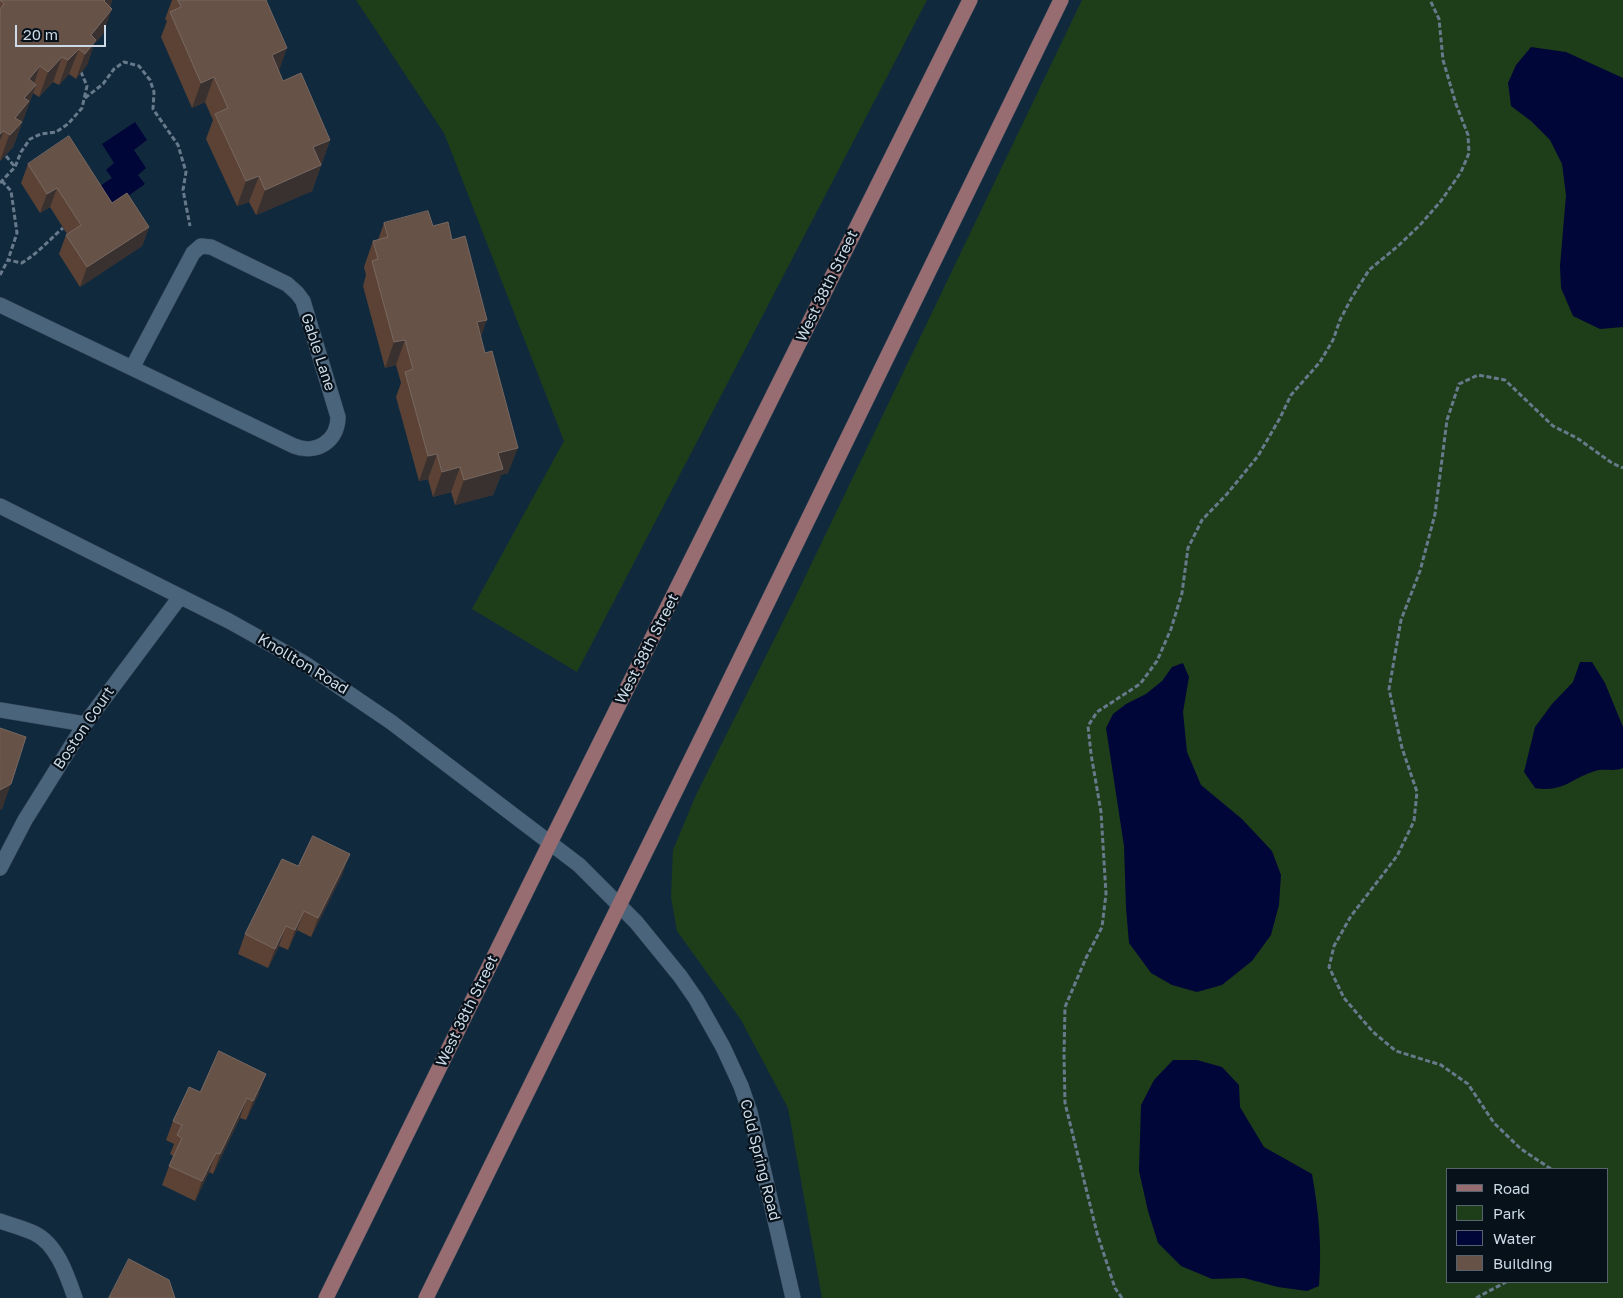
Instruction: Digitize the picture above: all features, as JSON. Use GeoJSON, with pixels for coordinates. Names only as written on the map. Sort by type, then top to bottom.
{"type":"FeatureCollection","features":[{"type":"Feature","properties":{"kind":"main road","name":"West 38th Street"},"geometry":{"type":"LineString","coordinates":[[326,1298],[550,843],[970,0]]}},
{"type":"Feature","properties":{"kind":"main road"},"geometry":{"type":"LineString","coordinates":[[426,1298],[1061,0]]}},
{"type":"Feature","properties":{"kind":"street","name":"Gable Lane"},"geometry":{"type":"LineString","coordinates":[[0,305],[300,449],[310,450],[322,447],[330,440],[338,425],[336,409],[303,302],[287,284],[211,247],[201,246],[197,249]]}},
{"type":"Feature","properties":{"kind":"street"},"geometry":{"type":"LineString","coordinates":[[132,368],[193,253],[197,249]]}},
{"type":"Feature","properties":{"kind":"street","name":"Knollton Road"},"geometry":{"type":"LineString","coordinates":[[0,506],[250,632],[333,681],[391,722],[580,865]]}},
{"type":"Feature","properties":{"kind":"street","name":"Boston Court"},"geometry":{"type":"LineString","coordinates":[[0,868],[25,820],[85,724],[180,597]]}},
{"type":"Feature","properties":{"kind":"street"},"geometry":{"type":"LineString","coordinates":[[0,710],[85,724]]}},
{"type":"Feature","properties":{"kind":"street","name":"Cold Spring Road"},"geometry":{"type":"LineString","coordinates":[[580,865],[663,954],[696,999],[723,1047],[741,1086],[757,1138],[792,1298]]}},
{"type":"Feature","properties":{"kind":"street"},"geometry":{"type":"LineString","coordinates":[[0,1221],[33,1232],[51,1247],[66,1271],[75,1298]]}},
{"type":"Feature","properties":{"kind":"path"},"geometry":{"type":"LineString","coordinates":[[1122,1298],[1115,1288],[1097,1233],[1065,1104],[1065,1008],[1086,958],[1102,927],[1106,894],[1100,812],[1088,726],[1097,712],[1140,684],[1157,660],[1171,629],[1182,593],[1188,548],[1202,520],[1258,456],[1291,395],[1320,362],[1333,340],[1347,306],[1369,270],[1420,225],[1441,201],[1461,172],[1469,152],[1468,135],[1456,104],[1443,60],[1438,19],[1430,0]]}},
{"type":"Feature","properties":{"kind":"path"},"geometry":{"type":"LineString","coordinates":[[84,98],[103,84],[114,69],[124,62],[139,66],[150,80],[154,92],[153,109],[178,145],[186,172],[183,190],[184,198],[197,249]]}},
{"type":"Feature","properties":{"kind":"path"},"geometry":{"type":"LineString","coordinates":[[0,275],[8,260],[17,233],[11,191],[1,182],[15,167],[21,152],[30,139],[41,134],[56,132],[68,124],[82,108],[87,86],[81,72]]}},
{"type":"Feature","properties":{"kind":"path"},"geometry":{"type":"LineString","coordinates":[[6,156],[15,167]]}},
{"type":"Feature","properties":{"kind":"path"},"geometry":{"type":"LineString","coordinates":[[8,260],[22,263],[38,253],[63,228]]}},
{"type":"Feature","properties":{"kind":"path"},"geometry":{"type":"LineString","coordinates":[[1550,1168],[1521,1149],[1494,1123],[1468,1084],[1441,1065],[1396,1051],[1373,1032],[1344,998],[1329,967],[1334,946],[1351,916],[1397,856],[1414,821],[1417,792],[1402,748],[1389,689],[1402,620],[1420,571],[1435,514],[1447,420],[1460,384],[1478,375],[1505,380],[1553,426],[1578,438],[1612,463],[1623,468]]}},
{"type":"Feature","properties":{"kind":"path"},"geometry":{"type":"LineString","coordinates":[[1476,1298],[1504,1283]]}},
{"type":"Feature","properties":{"kind":"green space"},"geometry":{"type":"Polygon","coordinates":[[[356,0],[927,0],[577,672],[472,609],[564,441],[444,133],[356,0]]]}},
{"type":"Feature","properties":{"kind":"green space"},"geometry":{"type":"Polygon","coordinates":[[[1082,0],[1623,0],[1623,1298],[822,1298],[788,1108],[741,1020],[677,931],[671,897],[673,850],[696,795],[795,598],[1082,0]]]}},
{"type":"Feature","properties":{"kind":"water"},"geometry":{"type":"Polygon","coordinates":[[[1531,47],[1566,52],[1623,78],[1623,327],[1600,329],[1573,316],[1561,288],[1560,266],[1566,195],[1562,164],[1550,140],[1531,121],[1511,106],[1508,83],[1516,65],[1531,47]]]}},
{"type":"Feature","properties":{"kind":"water"},"geometry":{"type":"Polygon","coordinates":[[[135,122],[147,140],[134,150],[146,168],[138,175],[145,184],[114,206],[100,186],[112,178],[106,170],[114,163],[102,144],[135,122]]]}},
{"type":"Feature","properties":{"kind":"water"},"geometry":{"type":"Polygon","coordinates":[[[1580,662],[1592,662],[1605,683],[1623,727],[1623,768],[1595,771],[1560,787],[1535,788],[1524,772],[1535,727],[1552,704],[1573,682],[1580,662]]]}},
{"type":"Feature","properties":{"kind":"water"},"geometry":{"type":"Polygon","coordinates":[[[1183,663],[1189,677],[1183,712],[1187,752],[1201,785],[1242,819],[1272,851],[1281,875],[1279,905],[1271,935],[1252,961],[1222,985],[1197,992],[1172,985],[1151,973],[1129,943],[1124,846],[1106,728],[1113,714],[1126,704],[1146,694],[1162,681],[1172,667],[1183,663]]]}},
{"type":"Feature","properties":{"kind":"water"},"geometry":{"type":"Polygon","coordinates":[[[1173,1060],[1197,1060],[1222,1067],[1239,1085],[1240,1107],[1264,1147],[1312,1174],[1319,1230],[1319,1286],[1307,1291],[1278,1287],[1244,1278],[1212,1279],[1181,1266],[1158,1243],[1148,1211],[1139,1171],[1141,1105],[1154,1080],[1173,1060]]]}},
{"type":"Feature","properties":{"kind":"building"},"geometry":{"type":"Polygon","coordinates":[[[0,0],[105,0],[112,9],[91,35],[96,40],[85,54],[79,49],[68,60],[62,57],[48,72],[40,66],[29,79],[36,85],[24,98],[29,101],[15,118],[22,122],[10,135],[4,131],[0,134],[0,9],[4,4],[0,0]]]}},
{"type":"Feature","properties":{"kind":"building"},"geometry":{"type":"Polygon","coordinates":[[[178,0],[266,0],[287,48],[272,55],[283,81],[301,73],[330,140],[313,147],[321,165],[265,190],[259,176],[246,181],[215,114],[228,108],[214,77],[201,83],[170,12],[181,7],[178,0]]]}},
{"type":"Feature","properties":{"kind":"building"},"geometry":{"type":"Polygon","coordinates":[[[69,136],[112,203],[127,193],[149,227],[87,267],[66,235],[81,225],[57,188],[47,194],[28,164],[69,136]]]}},
{"type":"Feature","properties":{"kind":"building"},"geometry":{"type":"Polygon","coordinates":[[[428,211],[433,226],[448,222],[452,240],[465,236],[487,320],[477,322],[485,353],[492,351],[518,448],[498,453],[503,469],[464,480],[460,467],[442,472],[437,454],[428,456],[405,372],[413,369],[405,340],[394,342],[372,261],[378,259],[373,241],[388,237],[384,223],[428,211]]]}},
{"type":"Feature","properties":{"kind":"building"},"geometry":{"type":"Polygon","coordinates":[[[0,728],[26,737],[11,784],[0,790],[0,728]]]}},
{"type":"Feature","properties":{"kind":"building"},"geometry":{"type":"Polygon","coordinates":[[[313,836],[350,854],[318,918],[304,911],[295,930],[286,926],[275,949],[245,934],[282,859],[298,866],[313,836]]]}},
{"type":"Feature","properties":{"kind":"building"},"geometry":{"type":"Polygon","coordinates":[[[219,1051],[266,1074],[253,1101],[247,1098],[220,1154],[216,1153],[202,1181],[169,1166],[182,1138],[177,1135],[182,1125],[173,1121],[189,1087],[200,1092],[219,1051]]]}},
{"type":"Feature","properties":{"kind":"building"},"geometry":{"type":"Polygon","coordinates":[[[129,1259],[169,1280],[175,1298],[109,1298],[129,1259]]]}}]}
